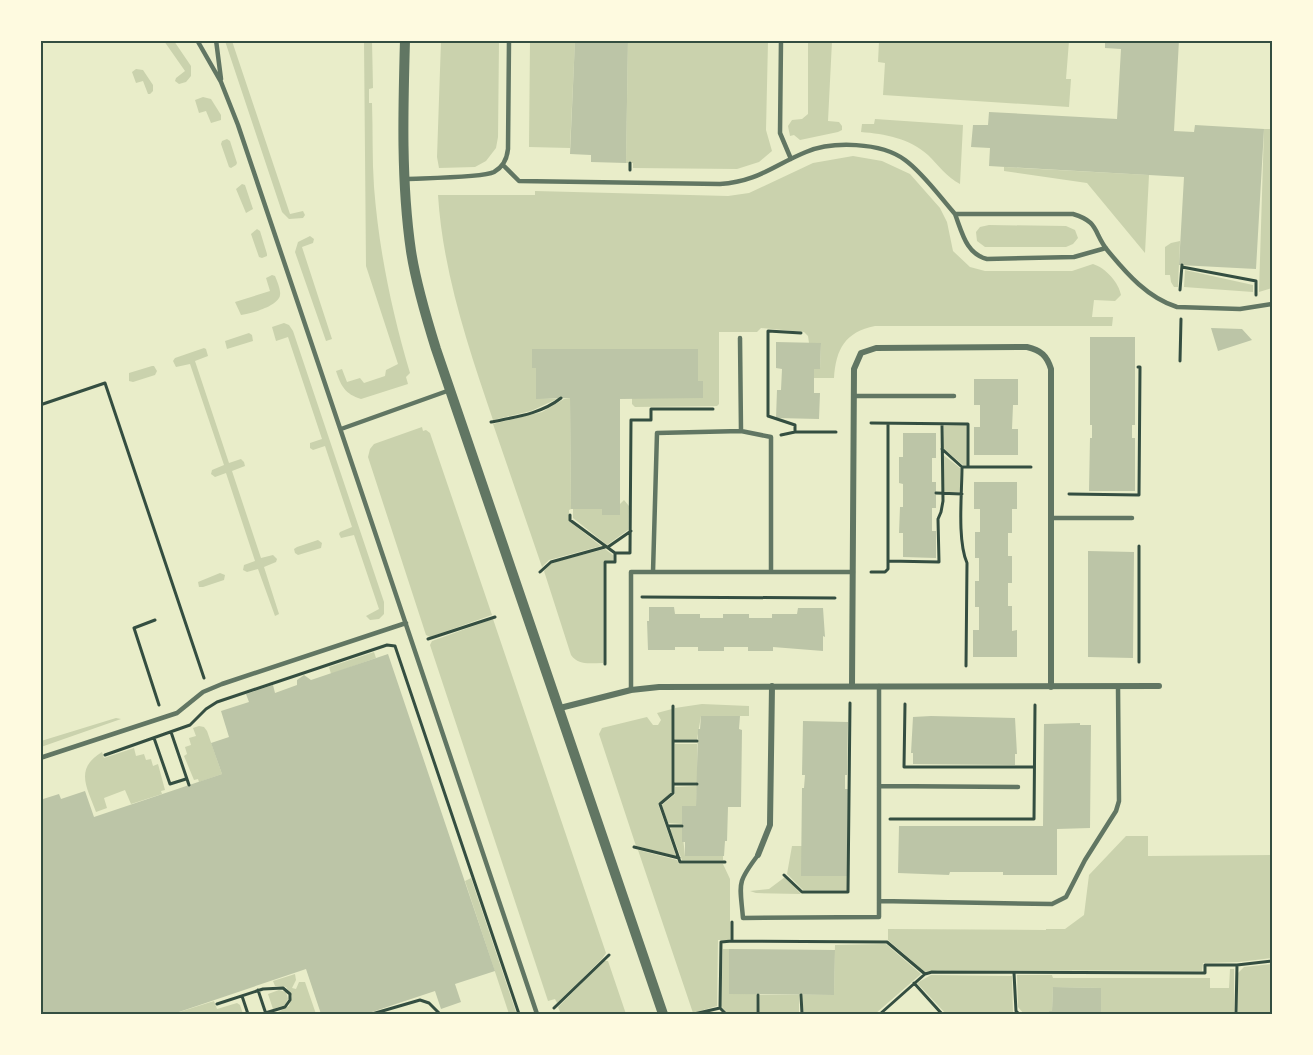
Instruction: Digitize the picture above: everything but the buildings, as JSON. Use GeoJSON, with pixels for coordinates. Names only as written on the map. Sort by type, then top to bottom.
{"type":"FeatureCollection","features":[{"type":"Feature","properties":{"kind":"street"},"geometry":{"type":"LineString","coordinates":[[405,40],[403,115],[405,179],[411,251],[424,307],[450,390],[663,1014]]}},
{"type":"Feature","properties":{"kind":"street"},"geometry":{"type":"LineString","coordinates":[[852,686],[854,369],[856,361],[861,353],[868,350],[1027,347],[1044,354],[1051,369],[1051,687]]}},
{"type":"Feature","properties":{"kind":"street"},"geometry":{"type":"LineString","coordinates":[[758,855],[770,825],[772,686]]}},
{"type":"Feature","properties":{"kind":"street"},"geometry":{"type":"LineString","coordinates":[[560,708],[631,690],[659,687],[1159,686]]}},
{"type":"Feature","properties":{"kind":"lane"},"geometry":{"type":"LineString","coordinates":[[197,40],[221,82],[235,116],[537,1014]]}},
{"type":"Feature","properties":{"kind":"lane"},"geometry":{"type":"LineString","coordinates":[[216,40],[221,82]]}},
{"type":"Feature","properties":{"kind":"lane"},"geometry":{"type":"LineString","coordinates":[[405,179],[488,174],[502,165],[507,158],[508,149],[509,40]]}},
{"type":"Feature","properties":{"kind":"lane"},"geometry":{"type":"LineString","coordinates":[[781,40],[780,133],[791,159]]}},
{"type":"Feature","properties":{"kind":"lane"},"geometry":{"type":"LineString","coordinates":[[502,165],[519,181],[738,183],[761,175],[807,151],[849,145],[896,155],[905,160],[955,214],[969,248],[980,258],[1074,257],[1106,248]]}},
{"type":"Feature","properties":{"kind":"lane"},"geometry":{"type":"LineString","coordinates":[[955,214],[1073,214],[1090,222],[1106,248],[1142,288],[1168,304],[1178,307],[1240,309],[1272,304]]}},
{"type":"Feature","properties":{"kind":"lane"},"geometry":{"type":"LineString","coordinates":[[740,338],[741,431]]}},
{"type":"Feature","properties":{"kind":"lane"},"geometry":{"type":"LineString","coordinates":[[341,429],[450,390]]}},
{"type":"Feature","properties":{"kind":"lane"},"geometry":{"type":"LineString","coordinates":[[854,396],[954,396]]}},
{"type":"Feature","properties":{"kind":"lane"},"geometry":{"type":"LineString","coordinates":[[653,572],[657,432],[741,431],[771,437],[771,572]]}},
{"type":"Feature","properties":{"kind":"lane"},"geometry":{"type":"LineString","coordinates":[[1051,518],[1132,518]]}},
{"type":"Feature","properties":{"kind":"lane"},"geometry":{"type":"LineString","coordinates":[[631,690],[631,572],[853,572]]}},
{"type":"Feature","properties":{"kind":"lane"},"geometry":{"type":"LineString","coordinates":[[40,758],[177,713],[203,692],[222,684],[406,623]]}},
{"type":"Feature","properties":{"kind":"lane"},"geometry":{"type":"LineString","coordinates":[[758,855],[742,875],[740,884],[742,918],[879,917],[879,686]]}},
{"type":"Feature","properties":{"kind":"lane"},"geometry":{"type":"LineString","coordinates":[[879,901],[1052,904],[1066,897],[1084,860],[1116,811],[1119,801],[1118,687]]}},
{"type":"Feature","properties":{"kind":"lane"},"geometry":{"type":"LineString","coordinates":[[879,786],[1018,787]]}},
{"type":"Feature","properties":{"kind":"path"},"geometry":{"type":"LineString","coordinates":[[630,163],[630,170]]}},
{"type":"Feature","properties":{"kind":"path"},"geometry":{"type":"LineString","coordinates":[[1180,290],[1182,266],[1256,281],[1256,295]]}},
{"type":"Feature","properties":{"kind":"path"},"geometry":{"type":"LineString","coordinates":[[1180,360],[1181,319]]}},
{"type":"Feature","properties":{"kind":"path"},"geometry":{"type":"LineString","coordinates":[[795,432],[795,425],[768,416],[768,331],[801,333]]}},
{"type":"Feature","properties":{"kind":"path"},"geometry":{"type":"LineString","coordinates":[[1069,494],[1139,495],[1140,367],[1138,367]]}},
{"type":"Feature","properties":{"kind":"path"},"geometry":{"type":"LineString","coordinates":[[40,405],[105,383],[204,678]]}},
{"type":"Feature","properties":{"kind":"path"},"geometry":{"type":"LineString","coordinates":[[491,422],[544,409],[561,398]]}},
{"type":"Feature","properties":{"kind":"path"},"geometry":{"type":"LineString","coordinates":[[871,423],[968,424],[968,467]]}},
{"type":"Feature","properties":{"kind":"path"},"geometry":{"type":"LineString","coordinates":[[871,572],[887,572],[888,424]]}},
{"type":"Feature","properties":{"kind":"path"},"geometry":{"type":"LineString","coordinates":[[888,561],[939,562],[938,519],[943,507],[942,424]]}},
{"type":"Feature","properties":{"kind":"path"},"geometry":{"type":"LineString","coordinates":[[771,437],[795,432],[836,432]]}},
{"type":"Feature","properties":{"kind":"path"},"geometry":{"type":"LineString","coordinates":[[942,449],[962,467],[1031,467]]}},
{"type":"Feature","properties":{"kind":"path"},"geometry":{"type":"LineString","coordinates":[[962,467],[962,552],[967,563],[966,666]]}},
{"type":"Feature","properties":{"kind":"path"},"geometry":{"type":"LineString","coordinates":[[936,494],[962,494]]}},
{"type":"Feature","properties":{"kind":"path"},"geometry":{"type":"LineString","coordinates":[[540,572],[550,562],[606,547],[631,531],[630,553],[615,554],[606,547],[570,520],[570,515]]}},
{"type":"Feature","properties":{"kind":"path"},"geometry":{"type":"LineString","coordinates":[[932,518],[938,519]]}},
{"type":"Feature","properties":{"kind":"path"},"geometry":{"type":"LineString","coordinates":[[1139,546],[1139,662]]}},
{"type":"Feature","properties":{"kind":"path"},"geometry":{"type":"LineString","coordinates":[[605,664],[605,562],[615,562],[615,554]]}},
{"type":"Feature","properties":{"kind":"path"},"geometry":{"type":"LineString","coordinates":[[642,597],[835,598]]}},
{"type":"Feature","properties":{"kind":"path"},"geometry":{"type":"LineString","coordinates":[[428,639],[495,616]]}},
{"type":"Feature","properties":{"kind":"path"},"geometry":{"type":"LineString","coordinates":[[155,620],[134,628],[159,705]]}},
{"type":"Feature","properties":{"kind":"path"},"geometry":{"type":"LineString","coordinates":[[105,754],[194,723],[206,709],[217,702],[387,645],[395,646],[519,1014]]}},
{"type":"Feature","properties":{"kind":"path"},"geometry":{"type":"LineString","coordinates":[[784,875],[802,892],[848,892],[850,703]]}},
{"type":"Feature","properties":{"kind":"path"},"geometry":{"type":"LineString","coordinates":[[905,704],[904,767],[1034,767]]}},
{"type":"Feature","properties":{"kind":"path"},"geometry":{"type":"LineString","coordinates":[[879,819],[1034,819],[1035,705]]}},
{"type":"Feature","properties":{"kind":"path"},"geometry":{"type":"LineString","coordinates":[[673,706],[673,793],[660,804],[680,862],[725,862]]}},
{"type":"Feature","properties":{"kind":"path"},"geometry":{"type":"LineString","coordinates":[[171,732],[189,785]]}},
{"type":"Feature","properties":{"kind":"path"},"geometry":{"type":"LineString","coordinates":[[154,738],[170,784],[186,779]]}},
{"type":"Feature","properties":{"kind":"path"},"geometry":{"type":"LineString","coordinates":[[673,741],[697,741]]}},
{"type":"Feature","properties":{"kind":"path"},"geometry":{"type":"LineString","coordinates":[[673,784],[696,784]]}},
{"type":"Feature","properties":{"kind":"path"},"geometry":{"type":"LineString","coordinates":[[668,826],[682,826]]}},
{"type":"Feature","properties":{"kind":"path"},"geometry":{"type":"LineString","coordinates":[[634,847],[679,858]]}},
{"type":"Feature","properties":{"kind":"path"},"geometry":{"type":"LineString","coordinates":[[726,1014],[720,1008],[721,942],[887,942],[925,974]]}},
{"type":"Feature","properties":{"kind":"path"},"geometry":{"type":"LineString","coordinates":[[555,1008],[609,955]]}},
{"type":"Feature","properties":{"kind":"path"},"geometry":{"type":"LineString","coordinates":[[880,1014],[925,974],[932,972],[1205,973],[1205,965],[1237,965],[1272,961]]}},
{"type":"Feature","properties":{"kind":"path"},"geometry":{"type":"LineString","coordinates":[[1236,1014],[1237,965]]}},
{"type":"Feature","properties":{"kind":"path"},"geometry":{"type":"LineString","coordinates":[[1014,973],[1017,1013]]}},
{"type":"Feature","properties":{"kind":"path"},"geometry":{"type":"LineString","coordinates":[[914,983],[942,1014]]}},
{"type":"Feature","properties":{"kind":"path"},"geometry":{"type":"LineString","coordinates":[[217,1004],[242,996],[252,990],[281,988],[290,994],[290,1000],[286,1006],[265,1014],[258,990]]}},
{"type":"Feature","properties":{"kind":"path"},"geometry":{"type":"LineString","coordinates":[[758,994],[758,1014]]}},
{"type":"Feature","properties":{"kind":"path"},"geometry":{"type":"LineString","coordinates":[[801,995],[802,1014]]}},
{"type":"Feature","properties":{"kind":"path"},"geometry":{"type":"LineString","coordinates":[[242,996],[248,1014]]}},
{"type":"Feature","properties":{"kind":"path"},"geometry":{"type":"LineString","coordinates":[[372,1014],[414,1000],[423,1000],[432,1005],[440,1014]]}},
{"type":"Feature","properties":{"kind":"path"},"geometry":{"type":"LineString","coordinates":[[694,1014],[720,1008]]}},
{"type":"Feature","properties":{"kind":"green space"},"geometry":{"type":"Polygon","coordinates":[[[164,41],[174,41],[191,66],[191,76],[186,82],[179,84],[175,81],[185,71],[164,41]]]}},
{"type":"Feature","properties":{"kind":"green space"},"geometry":{"type":"Polygon","coordinates":[[[225,41],[232,41],[290,214],[303,211],[305,215],[303,218],[289,219],[282,212],[225,41]]]}},
{"type":"Feature","properties":{"kind":"green space"},"geometry":{"type":"Polygon","coordinates":[[[364,41],[372,41],[373,88],[369,89],[369,103],[372,103],[373,177],[379,234],[397,327],[410,373],[406,377],[408,384],[361,399],[344,389],[336,371],[342,369],[347,382],[360,378],[364,383],[385,376],[386,370],[398,364],[366,266],[364,41]]]}},
{"type":"Feature","properties":{"kind":"green space"},"geometry":{"type":"Polygon","coordinates":[[[441,41],[499,41],[496,148],[486,161],[475,167],[439,168],[437,157],[441,41]]]}},
{"type":"Feature","properties":{"kind":"green space"},"geometry":{"type":"Polygon","coordinates":[[[530,41],[575,41],[570,148],[529,147],[530,41]]]}},
{"type":"Feature","properties":{"kind":"green space"},"geometry":{"type":"Polygon","coordinates":[[[628,41],[768,41],[766,130],[772,151],[759,162],[737,169],[633,168],[633,163],[626,163],[628,41]]]}},
{"type":"Feature","properties":{"kind":"green space"},"geometry":{"type":"Polygon","coordinates":[[[808,41],[832,41],[828,121],[839,122],[842,130],[800,140],[794,135],[790,136],[788,126],[792,120],[802,119],[808,114],[808,41]]]}},
{"type":"Feature","properties":{"kind":"green space"},"geometry":{"type":"Polygon","coordinates":[[[879,41],[1069,41],[1066,79],[1071,79],[1069,107],[883,95],[885,63],[878,62],[879,41]]]}},
{"type":"Feature","properties":{"kind":"green space"},"geometry":{"type":"Polygon","coordinates":[[[136,69],[143,70],[153,85],[153,91],[150,94],[143,81],[136,83],[132,72],[136,69]]]}},
{"type":"Feature","properties":{"kind":"green space"},"geometry":{"type":"Polygon","coordinates":[[[203,97],[211,99],[221,115],[221,120],[211,123],[206,111],[199,113],[195,100],[203,97]]]}},
{"type":"Feature","properties":{"kind":"green space"},"geometry":{"type":"Polygon","coordinates":[[[875,119],[963,125],[960,184],[921,149],[888,136],[861,132],[862,124],[874,124],[875,119]]]}},
{"type":"Feature","properties":{"kind":"green space"},"geometry":{"type":"Polygon","coordinates":[[[1264,129],[1272,129],[1272,288],[1259,292],[1264,129]]]}},
{"type":"Feature","properties":{"kind":"green space"},"geometry":{"type":"Polygon","coordinates":[[[227,139],[230,141],[237,163],[231,168],[221,144],[227,139]]]}},
{"type":"Feature","properties":{"kind":"green space"},"geometry":{"type":"Polygon","coordinates":[[[853,156],[882,161],[910,174],[940,208],[947,222],[953,251],[970,267],[985,271],[1072,271],[1093,264],[1103,269],[1115,281],[1121,295],[1115,301],[1094,300],[1092,317],[1113,317],[1112,326],[875,326],[856,333],[844,343],[837,358],[834,378],[814,378],[814,369],[820,369],[821,344],[809,343],[808,336],[804,332],[761,328],[757,332],[719,332],[719,404],[717,406],[635,407],[632,404],[632,398],[703,398],[703,381],[698,381],[698,349],[532,349],[532,367],[536,368],[536,398],[557,399],[531,411],[493,420],[466,337],[451,281],[438,195],[535,195],[535,191],[728,196],[749,193],[813,163],[853,156]]]}},
{"type":"Feature","properties":{"kind":"green space"},"geometry":{"type":"Polygon","coordinates":[[[1004,167],[1149,175],[1145,253],[1087,183],[1004,171],[1004,167]]]}},
{"type":"Feature","properties":{"kind":"green space"},"geometry":{"type":"Polygon","coordinates":[[[242,184],[245,185],[253,209],[246,213],[236,189],[242,184]]]}},
{"type":"Feature","properties":{"kind":"green space"},"geometry":{"type":"Polygon","coordinates":[[[989,225],[1066,226],[1075,230],[1078,238],[1066,247],[985,247],[977,241],[976,232],[980,227],[989,225]]]}},
{"type":"Feature","properties":{"kind":"green space"},"geometry":{"type":"Polygon","coordinates":[[[257,229],[260,231],[267,254],[262,258],[259,257],[251,234],[257,229]]]}},
{"type":"Feature","properties":{"kind":"green space"},"geometry":{"type":"Polygon","coordinates":[[[310,236],[314,239],[313,243],[302,247],[332,339],[326,341],[295,252],[298,242],[310,236]]]}},
{"type":"Feature","properties":{"kind":"green space"},"geometry":{"type":"Polygon","coordinates":[[[1180,241],[1178,287],[1174,287],[1170,275],[1165,275],[1165,247],[1180,241]]]}},
{"type":"Feature","properties":{"kind":"green space"},"geometry":{"type":"Polygon","coordinates":[[[1185,270],[1253,285],[1253,292],[1184,287],[1185,270]]]}},
{"type":"Feature","properties":{"kind":"green space"},"geometry":{"type":"Polygon","coordinates":[[[275,276],[280,295],[275,303],[264,309],[241,315],[235,302],[270,291],[266,278],[275,276]]]}},
{"type":"Feature","properties":{"kind":"green space"},"geometry":{"type":"Polygon","coordinates":[[[284,323],[289,325],[293,331],[384,602],[384,614],[379,619],[370,620],[366,616],[379,609],[354,535],[341,538],[339,534],[352,527],[325,446],[313,450],[310,448],[310,443],[322,439],[288,337],[276,341],[272,327],[284,323]]]}},
{"type":"Feature","properties":{"kind":"green space"},"geometry":{"type":"Polygon","coordinates":[[[249,333],[253,341],[227,349],[225,341],[249,333]]]}},
{"type":"Feature","properties":{"kind":"green space"},"geometry":{"type":"Polygon","coordinates":[[[204,348],[208,356],[195,361],[229,463],[241,459],[244,462],[245,466],[232,471],[261,558],[273,555],[277,559],[276,562],[264,567],[279,614],[275,616],[258,569],[247,572],[243,570],[244,565],[255,561],[226,473],[215,477],[211,474],[212,470],[224,465],[190,364],[176,367],[173,361],[175,358],[204,348]]]}},
{"type":"Feature","properties":{"kind":"green space"},"geometry":{"type":"Polygon","coordinates":[[[152,366],[157,371],[155,375],[133,382],[129,381],[129,373],[152,366]]]}},
{"type":"Feature","properties":{"kind":"green space"},"geometry":{"type":"Polygon","coordinates":[[[570,398],[571,509],[569,510],[569,521],[601,546],[549,560],[542,567],[493,424],[542,412],[570,398]]]}},
{"type":"Feature","properties":{"kind":"green space"},"geometry":{"type":"Polygon","coordinates":[[[966,425],[967,465],[963,465],[943,448],[944,426],[966,425]]]}},
{"type":"Feature","properties":{"kind":"green space"},"geometry":{"type":"Polygon","coordinates":[[[422,427],[423,431],[430,433],[492,615],[430,637],[426,635],[368,457],[374,444],[422,427]]]}},
{"type":"Feature","properties":{"kind":"green space"},"geometry":{"type":"Polygon","coordinates":[[[942,454],[960,468],[960,492],[943,492],[942,454]]]}},
{"type":"Feature","properties":{"kind":"green space"},"geometry":{"type":"Polygon","coordinates":[[[624,500],[629,506],[628,530],[607,545],[573,518],[573,509],[602,509],[602,515],[620,515],[620,504],[624,500]]]}},
{"type":"Feature","properties":{"kind":"green space"},"geometry":{"type":"Polygon","coordinates":[[[318,540],[322,543],[321,548],[298,555],[295,553],[294,549],[297,547],[318,540]]]}},
{"type":"Feature","properties":{"kind":"green space"},"geometry":{"type":"Polygon","coordinates":[[[605,549],[613,555],[613,561],[603,561],[603,663],[585,663],[574,659],[571,655],[544,571],[551,563],[605,549]]]}},
{"type":"Feature","properties":{"kind":"green space"},"geometry":{"type":"Polygon","coordinates":[[[220,573],[225,575],[224,580],[199,587],[198,582],[220,573]]]}},
{"type":"Feature","properties":{"kind":"green space"},"geometry":{"type":"Polygon","coordinates":[[[493,619],[606,953],[557,1003],[555,999],[548,1001],[430,645],[432,641],[493,619]]]}},
{"type":"Feature","properties":{"kind":"green space"},"geometry":{"type":"Polygon","coordinates":[[[374,652],[376,658],[331,674],[329,667],[374,652]]]}},
{"type":"Feature","properties":{"kind":"green space"},"geometry":{"type":"Polygon","coordinates":[[[702,704],[749,706],[749,716],[701,716],[697,739],[675,739],[675,708],[702,704]]]}},
{"type":"Feature","properties":{"kind":"green space"},"geometry":{"type":"Polygon","coordinates":[[[672,709],[671,793],[658,804],[676,856],[636,846],[599,734],[602,728],[647,717],[653,725],[658,725],[661,720],[657,713],[672,709]]]}},
{"type":"Feature","properties":{"kind":"green space"},"geometry":{"type":"Polygon","coordinates":[[[116,718],[121,719],[41,747],[41,741],[116,718]]]}},
{"type":"Feature","properties":{"kind":"green space"},"geometry":{"type":"Polygon","coordinates":[[[204,727],[207,731],[222,774],[199,782],[198,779],[194,780],[184,756],[187,754],[185,747],[191,745],[189,738],[196,736],[193,728],[204,727]]]}},
{"type":"Feature","properties":{"kind":"green space"},"geometry":{"type":"Polygon","coordinates":[[[675,744],[697,744],[697,782],[675,782],[675,744]]]}},
{"type":"Feature","properties":{"kind":"green space"},"geometry":{"type":"Polygon","coordinates":[[[134,748],[136,756],[144,754],[146,760],[151,759],[153,766],[158,764],[165,790],[161,791],[162,794],[131,804],[125,790],[104,798],[107,808],[96,812],[85,779],[88,765],[102,752],[104,758],[134,748]]]}},
{"type":"Feature","properties":{"kind":"green space"},"geometry":{"type":"Polygon","coordinates":[[[697,786],[696,806],[683,806],[682,824],[668,823],[662,805],[675,794],[675,787],[697,786]]]}},
{"type":"Feature","properties":{"kind":"green space"},"geometry":{"type":"Polygon","coordinates":[[[682,828],[685,856],[723,856],[723,860],[682,860],[670,829],[682,828]]]}},
{"type":"Feature","properties":{"kind":"green space"},"geometry":{"type":"Polygon","coordinates":[[[1126,836],[1148,836],[1148,856],[1272,855],[1272,958],[1203,963],[1202,971],[938,970],[925,972],[888,940],[888,929],[1065,929],[1084,915],[1089,875],[1126,836]]]}},
{"type":"Feature","properties":{"kind":"green space"},"geometry":{"type":"Polygon","coordinates":[[[792,846],[802,846],[802,875],[847,876],[847,890],[803,890],[787,874],[792,846]]]}},
{"type":"Feature","properties":{"kind":"green space"},"geometry":{"type":"Polygon","coordinates":[[[638,850],[677,860],[679,864],[723,864],[730,879],[730,940],[718,940],[717,1006],[693,1013],[638,850]]]}},
{"type":"Feature","properties":{"kind":"green space"},"geometry":{"type":"Polygon","coordinates":[[[785,877],[801,894],[750,891],[769,889],[785,877]]]}},
{"type":"Feature","properties":{"kind":"green space"},"geometry":{"type":"Polygon","coordinates":[[[471,878],[516,1012],[509,1014],[465,881],[471,878]]]}},
{"type":"Feature","properties":{"kind":"green space"},"geometry":{"type":"Polygon","coordinates":[[[886,944],[921,974],[875,1014],[803,1014],[803,995],[834,995],[835,945],[886,944]]]}},
{"type":"Feature","properties":{"kind":"green space"},"geometry":{"type":"Polygon","coordinates":[[[723,949],[729,949],[729,994],[756,994],[756,1013],[727,1013],[721,1006],[723,949]]]}},
{"type":"Feature","properties":{"kind":"green space"},"geometry":{"type":"Polygon","coordinates":[[[604,961],[608,961],[626,1014],[561,1014],[558,1007],[604,961]]]}},
{"type":"Feature","properties":{"kind":"green space"},"geometry":{"type":"Polygon","coordinates":[[[1272,964],[1272,1014],[1238,1014],[1238,973],[1244,967],[1272,964]]]}},
{"type":"Feature","properties":{"kind":"green space"},"geometry":{"type":"Polygon","coordinates":[[[1230,969],[1234,969],[1234,1014],[1101,1012],[1101,988],[1053,987],[1052,1011],[1049,1011],[1049,1014],[1024,1014],[1018,1007],[1017,975],[1052,975],[1053,978],[1210,978],[1210,988],[1229,988],[1230,969]]]}},
{"type":"Feature","properties":{"kind":"green space"},"geometry":{"type":"Polygon","coordinates":[[[295,974],[296,980],[292,988],[296,989],[299,982],[305,982],[316,1014],[275,1014],[289,1006],[292,996],[286,987],[275,986],[273,981],[295,974]]]}},
{"type":"Feature","properties":{"kind":"green space"},"geometry":{"type":"Polygon","coordinates":[[[931,975],[1012,976],[1013,1014],[946,1014],[917,983],[931,975]]]}},
{"type":"Feature","properties":{"kind":"green space"},"geometry":{"type":"Polygon","coordinates":[[[279,990],[286,992],[288,999],[285,1005],[273,1009],[268,994],[279,990]]]}},
{"type":"Feature","properties":{"kind":"green space"},"geometry":{"type":"Polygon","coordinates":[[[760,995],[799,995],[799,1013],[759,1013],[760,995]]]}},
{"type":"Feature","properties":{"kind":"green space"},"geometry":{"type":"Polygon","coordinates":[[[214,1001],[217,1009],[237,1003],[243,1014],[173,1014],[214,1001]]]}}]}
